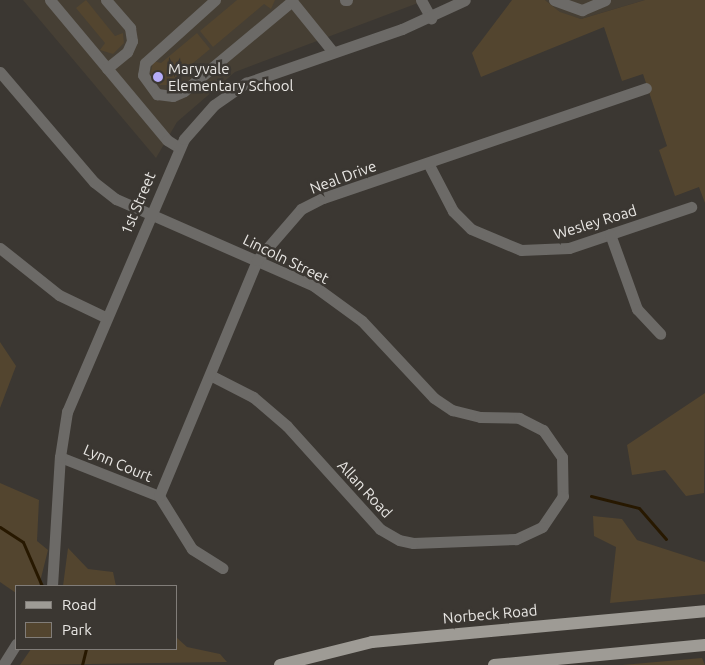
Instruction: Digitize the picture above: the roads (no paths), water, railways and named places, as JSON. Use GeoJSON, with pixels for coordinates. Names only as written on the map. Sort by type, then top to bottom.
{"type":"FeatureCollection","features":[{"type":"Feature","properties":{"kind":"main road","name":"Norbeck Road"},"geometry":{"type":"LineString","coordinates":[[280,665],[381,641],[705,611]]}},
{"type":"Feature","properties":{"kind":"main road"},"geometry":{"type":"LineString","coordinates":[[494,665],[705,645]]}},
{"type":"Feature","properties":{"kind":"street"},"geometry":{"type":"LineString","coordinates":[[50,0],[167,140],[178,147]]}},
{"type":"Feature","properties":{"kind":"street"},"geometry":{"type":"LineString","coordinates":[[106,0],[130,28],[132,41],[127,52],[107,68]]}},
{"type":"Feature","properties":{"kind":"street"},"geometry":{"type":"LineString","coordinates":[[214,0],[145,62],[143,75],[157,94],[174,96],[184,90],[291,0],[333,52]]}},
{"type":"Feature","properties":{"kind":"street"},"geometry":{"type":"LineString","coordinates":[[422,0],[431,18]]}},
{"type":"Feature","properties":{"kind":"street","name":"1st Street"},"geometry":{"type":"LineString","coordinates":[[52,585],[60,457],[76,385],[178,147],[200,118],[240,87],[431,18],[465,0]]}},
{"type":"Feature","properties":{"kind":"street"},"geometry":{"type":"LineString","coordinates":[[554,0],[582,10],[605,0]]}},
{"type":"Feature","properties":{"kind":"street","name":"Lincoln Street"},"geometry":{"type":"LineString","coordinates":[[0,72],[94,182],[149,215],[314,286],[362,321],[434,398],[452,410],[480,417],[519,418],[543,430],[562,457],[563,496],[552,517],[530,534]]}},
{"type":"Feature","properties":{"kind":"street","name":"Neal Drive"},"geometry":{"type":"LineString","coordinates":[[159,496],[257,260],[301,210],[428,163],[646,88]]}},
{"type":"Feature","properties":{"kind":"street","name":"Wesley Road"},"geometry":{"type":"LineString","coordinates":[[428,163],[453,211],[472,229],[495,242],[521,250],[549,251],[610,234],[691,207]]}},
{"type":"Feature","properties":{"kind":"street"},"geometry":{"type":"LineString","coordinates":[[610,234],[637,309],[660,334]]}},
{"type":"Feature","properties":{"kind":"street"},"geometry":{"type":"LineString","coordinates":[[0,248],[58,295],[105,317]]}},
{"type":"Feature","properties":{"kind":"street","name":"Allan Road"},"geometry":{"type":"LineString","coordinates":[[210,376],[253,396],[287,426],[380,529],[399,540],[422,543],[530,534]]}},
{"type":"Feature","properties":{"kind":"street","name":"Lynn Court"},"geometry":{"type":"LineString","coordinates":[[60,457],[159,496],[192,549],[222,568]]}},
{"type":"Feature","properties":{"kind":"street"},"geometry":{"type":"LineString","coordinates":[[3,665],[15,646]]}},
{"type":"Feature","properties":{"kind":"waterway"},"geometry":{"type":"LineString","coordinates":[[591,496],[639,508],[666,539]]}},
{"type":"Feature","properties":{"kind":"waterway"},"geometry":{"type":"LineString","coordinates":[[0,527],[23,542],[42,585]]}},
{"type":"Feature","properties":{"kind":"waterway"},"geometry":{"type":"LineString","coordinates":[[82,665],[86,650]]}},
{"type":"Feature","properties":{"kind":"place","name":"Maryvale Elementary School"},"geometry":{"type":"Point","coordinates":[158,77]}}]}
